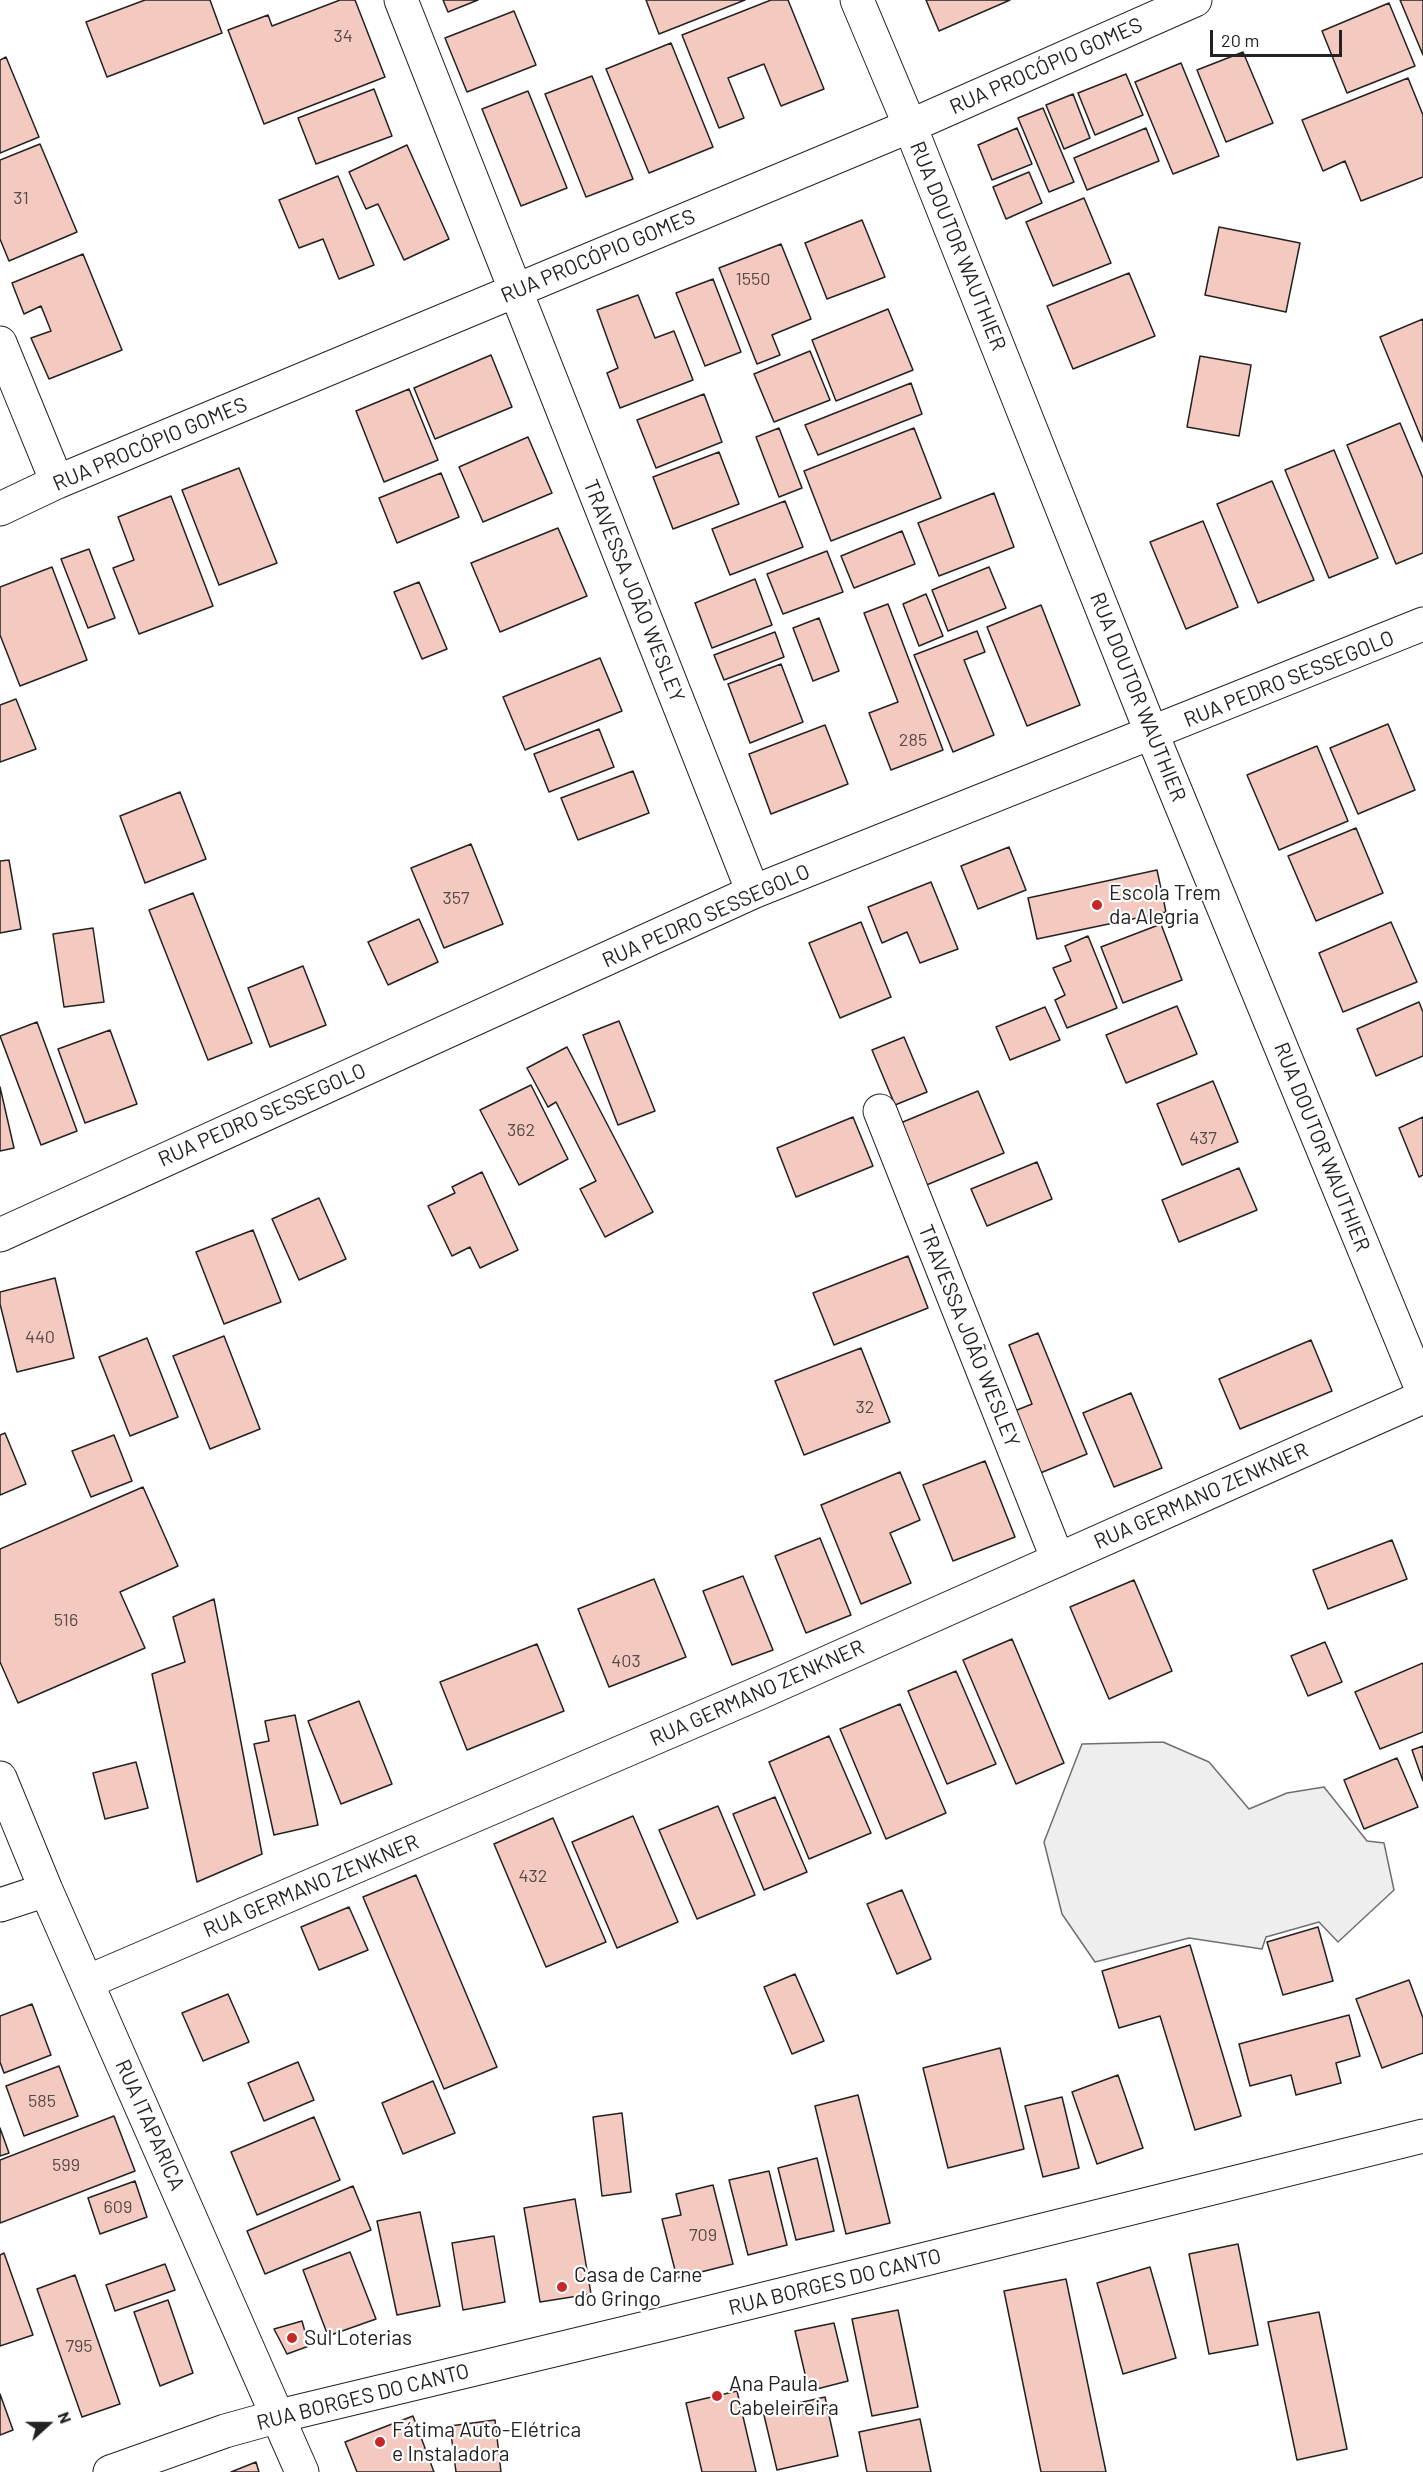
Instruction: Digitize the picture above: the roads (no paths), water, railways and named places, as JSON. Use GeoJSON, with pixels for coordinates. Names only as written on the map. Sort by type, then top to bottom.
{"type":"FeatureCollection","features":[{"type":"Feature","properties":{"kind":"street","name":"TRAVESSA JOÃO WESLEY"},"geometry":{"type":"LineString","coordinates":[[400,0],[753,892]]}},
{"type":"Feature","properties":{"kind":"street","name":"RUA DOUTOR WAUTHIER"},"geometry":{"type":"LineString","coordinates":[[857,0],[910,126],[1152,734],[1423,1392]]}},
{"type":"Feature","properties":{"kind":"street","name":"RUA PROCÓPIO GOMES"},"geometry":{"type":"LineString","coordinates":[[0,509],[57,482],[910,126],[1195,0]]}},
{"type":"Feature","properties":{"kind":"street"},"geometry":{"type":"LineString","coordinates":[[0,343],[57,482]]}},
{"type":"Feature","properties":{"kind":"street","name":"RUA PEDRO SESSEGOLO"},"geometry":{"type":"LineString","coordinates":[[0,1234],[753,892],[1423,624]]}},
{"type":"Feature","properties":{"kind":"street","name":"TRAVESSA JOÃO WESLEY"},"geometry":{"type":"LineString","coordinates":[[880,1111],[1058,1560]]}},
{"type":"Feature","properties":{"kind":"street","name":"RUA GERMANO ZENKNER"},"geometry":{"type":"LineString","coordinates":[[87,1982],[748,1698],[1423,1397]]}},
{"type":"Feature","properties":{"kind":"street","name":"RUA ITAPARICA"},"geometry":{"type":"LineString","coordinates":[[0,1778],[46,1890],[302,2472]]}},
{"type":"Feature","properties":{"kind":"street"},"geometry":{"type":"LineString","coordinates":[[0,1905],[46,1890]]}},
{"type":"Feature","properties":{"kind":"street","name":"RUA BORGES DO CANTO"},"geometry":{"type":"LineString","coordinates":[[110,2472],[225,2431],[279,2416],[1423,2136]]}},
{"type":"Feature","properties":{"kind":"place","name":"Escola Trem da Alegria"},"geometry":{"type":"Point","coordinates":[1097,905]}},
{"type":"Feature","properties":{"kind":"place","name":"Casa de Carne do Gringo"},"geometry":{"type":"Point","coordinates":[562,2287]}},
{"type":"Feature","properties":{"kind":"place","name":"Sul Loterias"},"geometry":{"type":"Point","coordinates":[292,2338]}},
{"type":"Feature","properties":{"kind":"place","name":"Ana Paula Cabeleireira"},"geometry":{"type":"Point","coordinates":[717,2396]}},
{"type":"Feature","properties":{"kind":"place","name":"Fátima Auto-Elétrica e Instaladora"},"geometry":{"type":"Point","coordinates":[380,2442]}}]}
